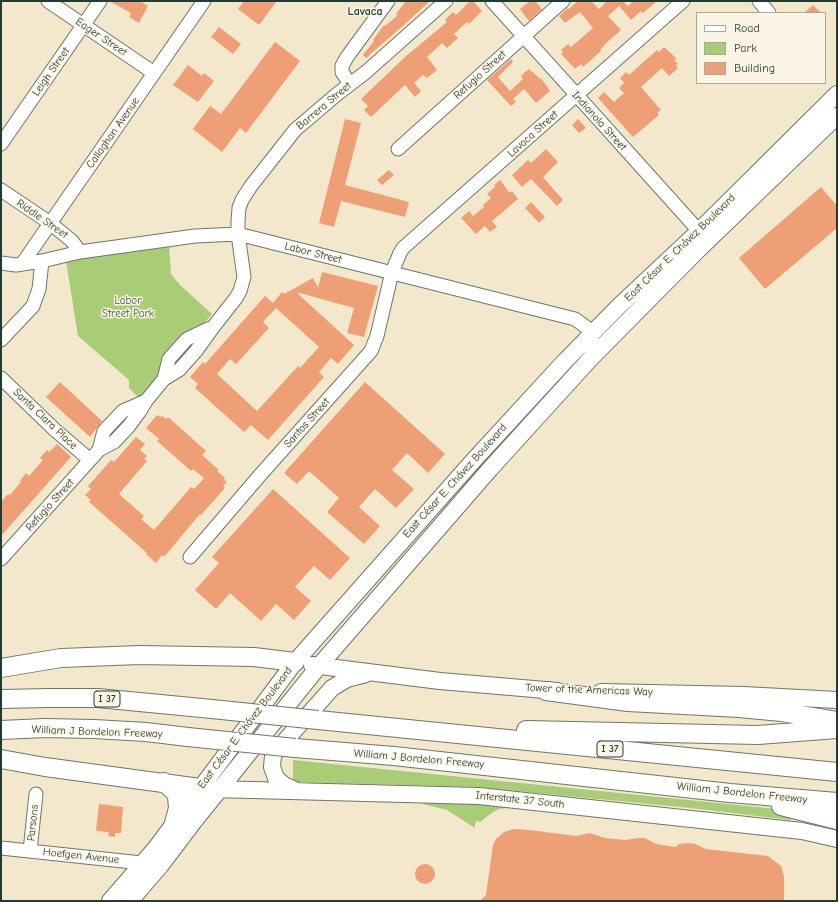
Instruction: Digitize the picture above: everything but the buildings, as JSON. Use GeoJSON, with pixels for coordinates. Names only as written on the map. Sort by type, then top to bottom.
{"type":"FeatureCollection","features":[{"type":"Feature","properties":{"kind":"highway"},"geometry":{"type":"LineString","coordinates":[[1,668],[62,658],[140,655],[254,657],[295,662]]}},
{"type":"Feature","properties":{"kind":"highway"},"geometry":{"type":"LineString","coordinates":[[546,691],[628,702],[739,708],[782,712],[837,721]]}},
{"type":"Feature","properties":{"kind":"highway","name":"I 37"},"geometry":{"type":"LineString","coordinates":[[1,699],[98,698],[837,772]]}},
{"type":"Feature","properties":{"kind":"highway"},"geometry":{"type":"LineString","coordinates":[[383,726],[758,735],[837,729]]}},
{"type":"Feature","properties":{"kind":"highway","name":"William J Bordelon Freeway"},"geometry":{"type":"LineString","coordinates":[[1,730],[45,728],[146,732],[295,748],[394,756],[520,769],[730,793],[837,802]]}},
{"type":"Feature","properties":{"kind":"highway"},"geometry":{"type":"LineString","coordinates":[[1,759],[45,767],[200,788]]}},
{"type":"Feature","properties":{"kind":"highway"},"geometry":{"type":"LineString","coordinates":[[164,782],[174,791],[177,796],[178,808],[174,823]]}},
{"type":"Feature","properties":{"kind":"highway"},"geometry":{"type":"LineString","coordinates":[[730,793],[837,820]]}},
{"type":"Feature","properties":{"kind":"main road","name":"East César E. Chávez Boulevard"},"geometry":{"type":"LineString","coordinates":[[130,901],[161,865],[319,666],[490,469],[704,235],[837,94]]}},
{"type":"Feature","properties":{"kind":"main road","name":"East César E. Chávez Boulevard"},"geometry":{"type":"LineString","coordinates":[[110,901],[144,863],[295,662],[473,460],[565,361],[619,306],[704,235],[837,116]]}},
{"type":"Feature","properties":{"kind":"main road"},"geometry":{"type":"LineString","coordinates":[[350,599],[365,613]]}},
{"type":"Feature","properties":{"kind":"main road"},"geometry":{"type":"LineString","coordinates":[[344,638],[342,651],[343,658],[354,670]]}},
{"type":"Feature","properties":{"kind":"main road","name":"Tower of the Americas Way"},"geometry":{"type":"LineString","coordinates":[[295,662],[440,681],[546,691],[744,694],[837,700]]}},
{"type":"Feature","properties":{"kind":"main road"},"geometry":{"type":"LineString","coordinates":[[296,791],[284,785],[276,778],[272,767],[273,756],[276,751],[332,688],[347,679],[375,672]]}},
{"type":"Feature","properties":{"kind":"main road","name":"Interstate 37 South"},"geometry":{"type":"LineString","coordinates":[[200,788],[220,790],[479,796],[802,832],[837,839]]}},
{"type":"Feature","properties":{"kind":"street","name":"Eager Street"},"geometry":{"type":"LineString","coordinates":[[48,1],[154,73]]}},
{"type":"Feature","properties":{"kind":"street","name":"Leigh Street"},"geometry":{"type":"LineString","coordinates":[[1,144],[100,1]]}},
{"type":"Feature","properties":{"kind":"street","name":"Callaghan Avenue"},"geometry":{"type":"LineString","coordinates":[[22,264],[204,1]]}},
{"type":"Feature","properties":{"kind":"street"},"geometry":{"type":"LineString","coordinates":[[350,84],[342,72],[342,66],[347,56],[388,1]]}},
{"type":"Feature","properties":{"kind":"street","name":"Barrera Street"},"geometry":{"type":"LineString","coordinates":[[238,234],[239,208],[242,200],[251,186],[295,130],[366,72],[446,1]]}},
{"type":"Feature","properties":{"kind":"street","name":"Indianola Street"},"geometry":{"type":"LineString","coordinates":[[492,1],[576,96],[704,235]]}},
{"type":"Feature","properties":{"kind":"street","name":"Refugio Street"},"geometry":{"type":"LineString","coordinates":[[398,149],[563,1]]}},
{"type":"Feature","properties":{"kind":"street","name":"Lavaca Street"},"geometry":{"type":"LineString","coordinates":[[392,272],[400,253],[410,241],[683,1]]}},
{"type":"Feature","properties":{"kind":"street"},"geometry":{"type":"LineString","coordinates":[[759,1],[768,12]]}},
{"type":"Feature","properties":{"kind":"street","name":"Riddle Street"},"geometry":{"type":"LineString","coordinates":[[1,190],[50,223],[72,240],[80,252]]}},
{"type":"Feature","properties":{"kind":"street","name":"Refugio Street"},"geometry":{"type":"LineString","coordinates":[[1,559],[99,450],[104,431],[123,411],[146,401],[164,379],[179,370],[196,351],[236,298],[243,283],[243,268],[238,234]]}},
{"type":"Feature","properties":{"kind":"street","name":"Labor Street"},"geometry":{"type":"LineString","coordinates":[[1,263],[16,265],[42,261],[80,252],[194,236],[238,234],[562,315],[575,320],[586,327],[592,334]]}},
{"type":"Feature","properties":{"kind":"street"},"geometry":{"type":"LineString","coordinates":[[1,340],[33,306],[39,289],[42,261]]}},
{"type":"Feature","properties":{"kind":"street","name":"Santos Street"},"geometry":{"type":"LineString","coordinates":[[190,557],[261,474],[371,351],[377,336],[392,272]]}},
{"type":"Feature","properties":{"kind":"street"},"geometry":{"type":"LineString","coordinates":[[591,358],[592,334]]}},
{"type":"Feature","properties":{"kind":"street","name":"Santa Clara Place"},"geometry":{"type":"LineString","coordinates":[[1,378],[55,430],[90,460]]}},
{"type":"Feature","properties":{"kind":"street","name":"Parsons"},"geometry":{"type":"LineString","coordinates":[[30,851],[36,794]]}},
{"type":"Feature","properties":{"kind":"street","name":"Hoefgen Avenue"},"geometry":{"type":"LineString","coordinates":[[1,848],[161,865]]}},
{"type":"Feature","properties":{"kind":"green space","name":"Labor Street Park"},"geometry":{"type":"Polygon","coordinates":[[[169,244],[171,274],[180,285],[212,314],[139,398],[129,388],[129,380],[78,336],[66,261],[169,244]]]}},
{"type":"Feature","properties":{"kind":"green space"},"geometry":{"type":"Polygon","coordinates":[[[293,760],[792,811],[791,820],[690,808],[476,787],[293,782],[293,760]]]}},
{"type":"Feature","properties":{"kind":"green space"},"geometry":{"type":"Polygon","coordinates":[[[443,801],[519,806],[519,809],[499,809],[480,822],[477,821],[475,823],[475,828],[447,810],[423,804],[423,802],[443,801]]]}},
{"type":"Feature","properties":{"kind":"district","name":"Lavaca"},"geometry":{"type":"Point","coordinates":[365,12]}}]}
